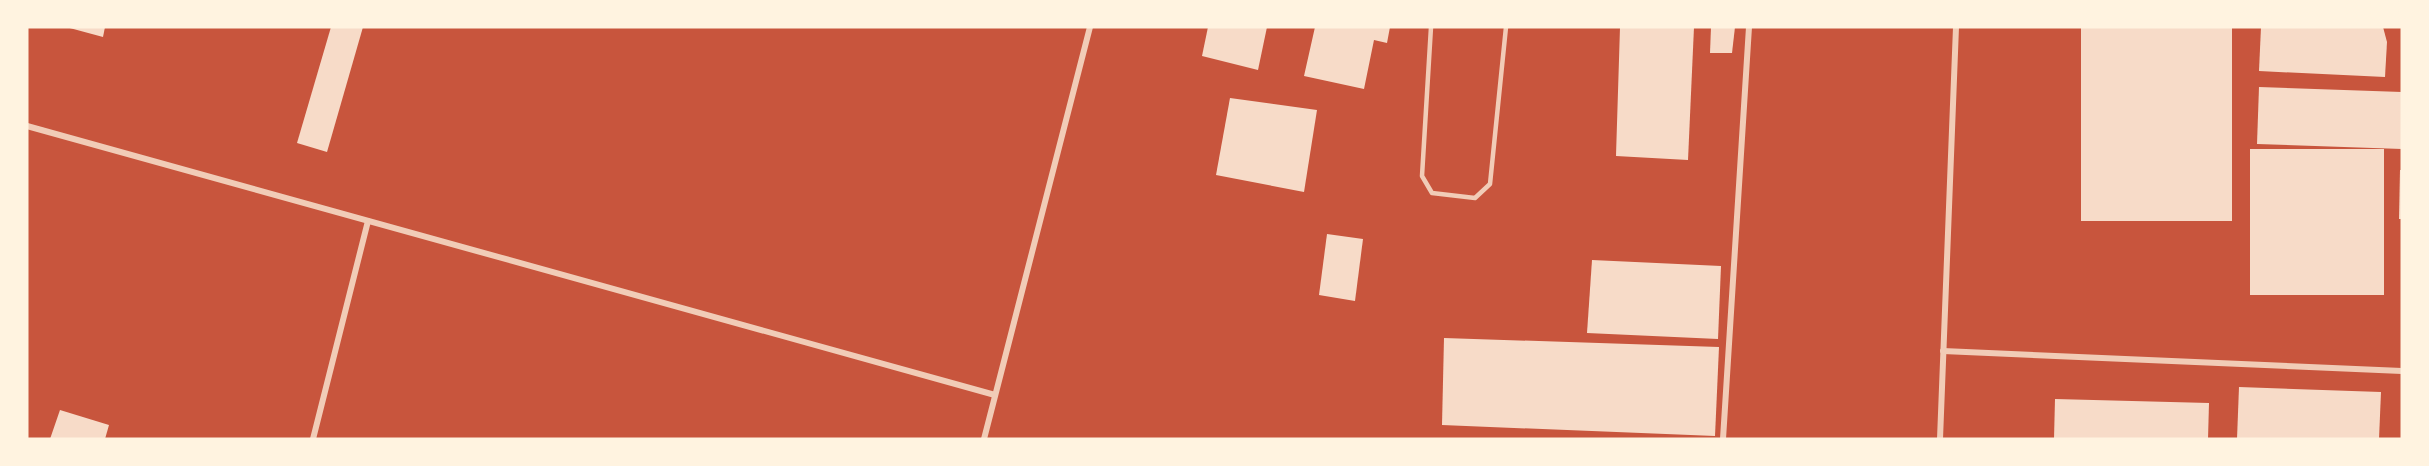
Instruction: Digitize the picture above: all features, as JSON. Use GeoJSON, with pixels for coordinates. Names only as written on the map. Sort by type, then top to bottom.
{"type":"FeatureCollection","features":[{"type":"Feature","properties":{"kind":"street"},"geometry":{"type":"LineString","coordinates":[[984,439],[1090,27]]}},
{"type":"Feature","properties":{"kind":"street"},"geometry":{"type":"LineString","coordinates":[[1724,439],[1749,27]]}},
{"type":"Feature","properties":{"kind":"street"},"geometry":{"type":"LineString","coordinates":[[1940,439],[1956,27]]}},
{"type":"Feature","properties":{"kind":"street"},"geometry":{"type":"LineString","coordinates":[[27,126],[995,395]]}},
{"type":"Feature","properties":{"kind":"street"},"geometry":{"type":"LineString","coordinates":[[313,439],[368,221]]}},
{"type":"Feature","properties":{"kind":"street"},"geometry":{"type":"LineString","coordinates":[[1943,351],[2402,371]]}},
{"type":"Feature","properties":{"kind":"lane"},"geometry":{"type":"LineString","coordinates":[[1431,27],[1422,177],[1432,193],[1475,198],[1490,184],[1506,27]]}},
{"type":"Feature","properties":{"kind":"building"},"geometry":{"type":"Polygon","coordinates":[[[66,27],[105,27],[103,37],[66,27]]]}},
{"type":"Feature","properties":{"kind":"building"},"geometry":{"type":"Polygon","coordinates":[[[331,27],[363,27],[327,152],[297,143],[331,27]]]}},
{"type":"Feature","properties":{"kind":"building"},"geometry":{"type":"Polygon","coordinates":[[[1208,27],[1267,27],[1258,70],[1202,56],[1208,27]]]}},
{"type":"Feature","properties":{"kind":"building"},"geometry":{"type":"Polygon","coordinates":[[[1315,27],[1390,27],[1387,43],[1374,40],[1364,89],[1304,76],[1315,27]]]}},
{"type":"Feature","properties":{"kind":"building"},"geometry":{"type":"Polygon","coordinates":[[[1620,27],[1694,27],[1688,160],[1616,156],[1620,27]]]}},
{"type":"Feature","properties":{"kind":"building"},"geometry":{"type":"Polygon","coordinates":[[[1711,27],[1735,27],[1732,53],[1710,53],[1711,27]]]}},
{"type":"Feature","properties":{"kind":"building"},"geometry":{"type":"Polygon","coordinates":[[[2081,27],[2232,27],[2232,221],[2081,221],[2081,27]]]}},
{"type":"Feature","properties":{"kind":"building"},"geometry":{"type":"Polygon","coordinates":[[[2261,27],[2383,27],[2387,42],[2385,77],[2259,71],[2261,27]]]}},
{"type":"Feature","properties":{"kind":"building"},"geometry":{"type":"Polygon","coordinates":[[[2259,87],[2402,92],[2402,149],[2257,144],[2259,87]]]}},
{"type":"Feature","properties":{"kind":"building"},"geometry":{"type":"Polygon","coordinates":[[[1230,98],[1317,110],[1304,192],[1216,175],[1230,98]]]}},
{"type":"Feature","properties":{"kind":"building"},"geometry":{"type":"Polygon","coordinates":[[[2250,149],[2384,149],[2384,295],[2250,295],[2250,149]]]}},
{"type":"Feature","properties":{"kind":"building"},"geometry":{"type":"Polygon","coordinates":[[[2400,170],[2402,170],[2402,219],[2399,219],[2400,170]]]}},
{"type":"Feature","properties":{"kind":"building"},"geometry":{"type":"Polygon","coordinates":[[[1327,234],[1363,239],[1355,301],[1319,295],[1327,234]]]}},
{"type":"Feature","properties":{"kind":"building"},"geometry":{"type":"Polygon","coordinates":[[[1592,260],[1721,266],[1718,339],[1587,333],[1592,260]]]}},
{"type":"Feature","properties":{"kind":"building"},"geometry":{"type":"Polygon","coordinates":[[[1444,338],[1719,347],[1715,436],[1442,425],[1444,338]]]}},
{"type":"Feature","properties":{"kind":"building"},"geometry":{"type":"Polygon","coordinates":[[[2239,387],[2381,392],[2379,439],[2237,439],[2239,387]]]}},
{"type":"Feature","properties":{"kind":"building"},"geometry":{"type":"Polygon","coordinates":[[[2055,399],[2209,403],[2208,439],[2054,439],[2055,399]]]}},
{"type":"Feature","properties":{"kind":"building"},"geometry":{"type":"Polygon","coordinates":[[[60,410],[109,425],[105,439],[50,439],[60,410]]]}}]}
